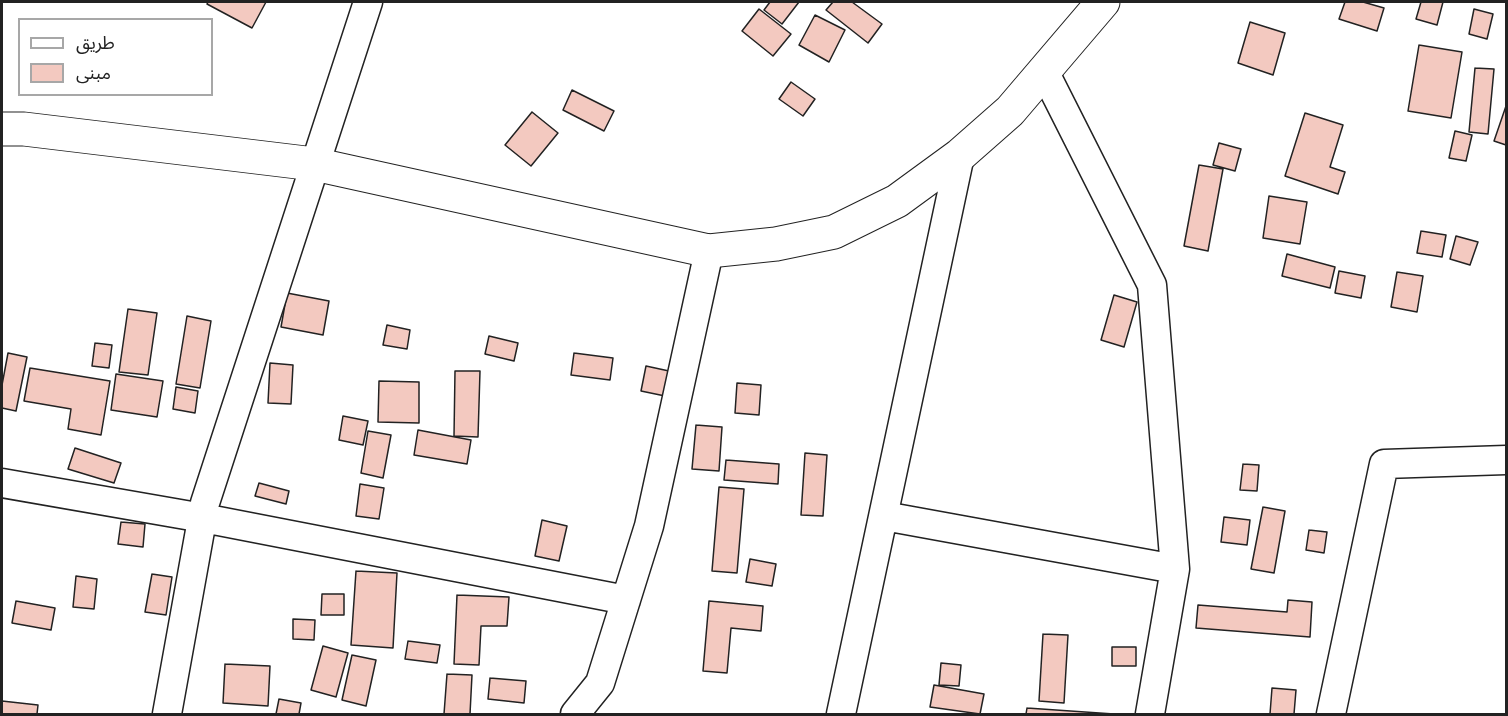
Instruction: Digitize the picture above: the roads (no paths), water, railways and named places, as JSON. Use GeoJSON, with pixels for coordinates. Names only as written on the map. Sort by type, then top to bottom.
{"type":"FeatureCollection","features":[{"type":"Feature","properties":{"kind":"highway"},"geometry":{"type":"LineString","coordinates":[[2,129],[24,129],[314,164],[709,251],[776,244],[834,232],[897,201],[960,155],[1010,111],[1103,2]]}},
{"type":"Feature","properties":{"kind":"street"},"geometry":{"type":"LineString","coordinates":[[167,714],[205,503],[366,2]]}},
{"type":"Feature","properties":{"kind":"street"},"geometry":{"type":"LineString","coordinates":[[1044,71],[1152,285],[1176,569],[1150,714]]}},
{"type":"Feature","properties":{"kind":"street"},"geometry":{"type":"LineString","coordinates":[[841,714],[960,155]]}},
{"type":"Feature","properties":{"kind":"street"},"geometry":{"type":"LineString","coordinates":[[575,714],[600,683],[649,526],[709,251]]}},
{"type":"Feature","properties":{"kind":"street"},"geometry":{"type":"LineString","coordinates":[[1331,714],[1384,464],[1506,460]]}},
{"type":"Feature","properties":{"kind":"street"},"geometry":{"type":"LineString","coordinates":[[2,483],[203,518],[626,600]]}},
{"type":"Feature","properties":{"kind":"street"},"geometry":{"type":"LineString","coordinates":[[884,516],[1176,569]]}}]}
